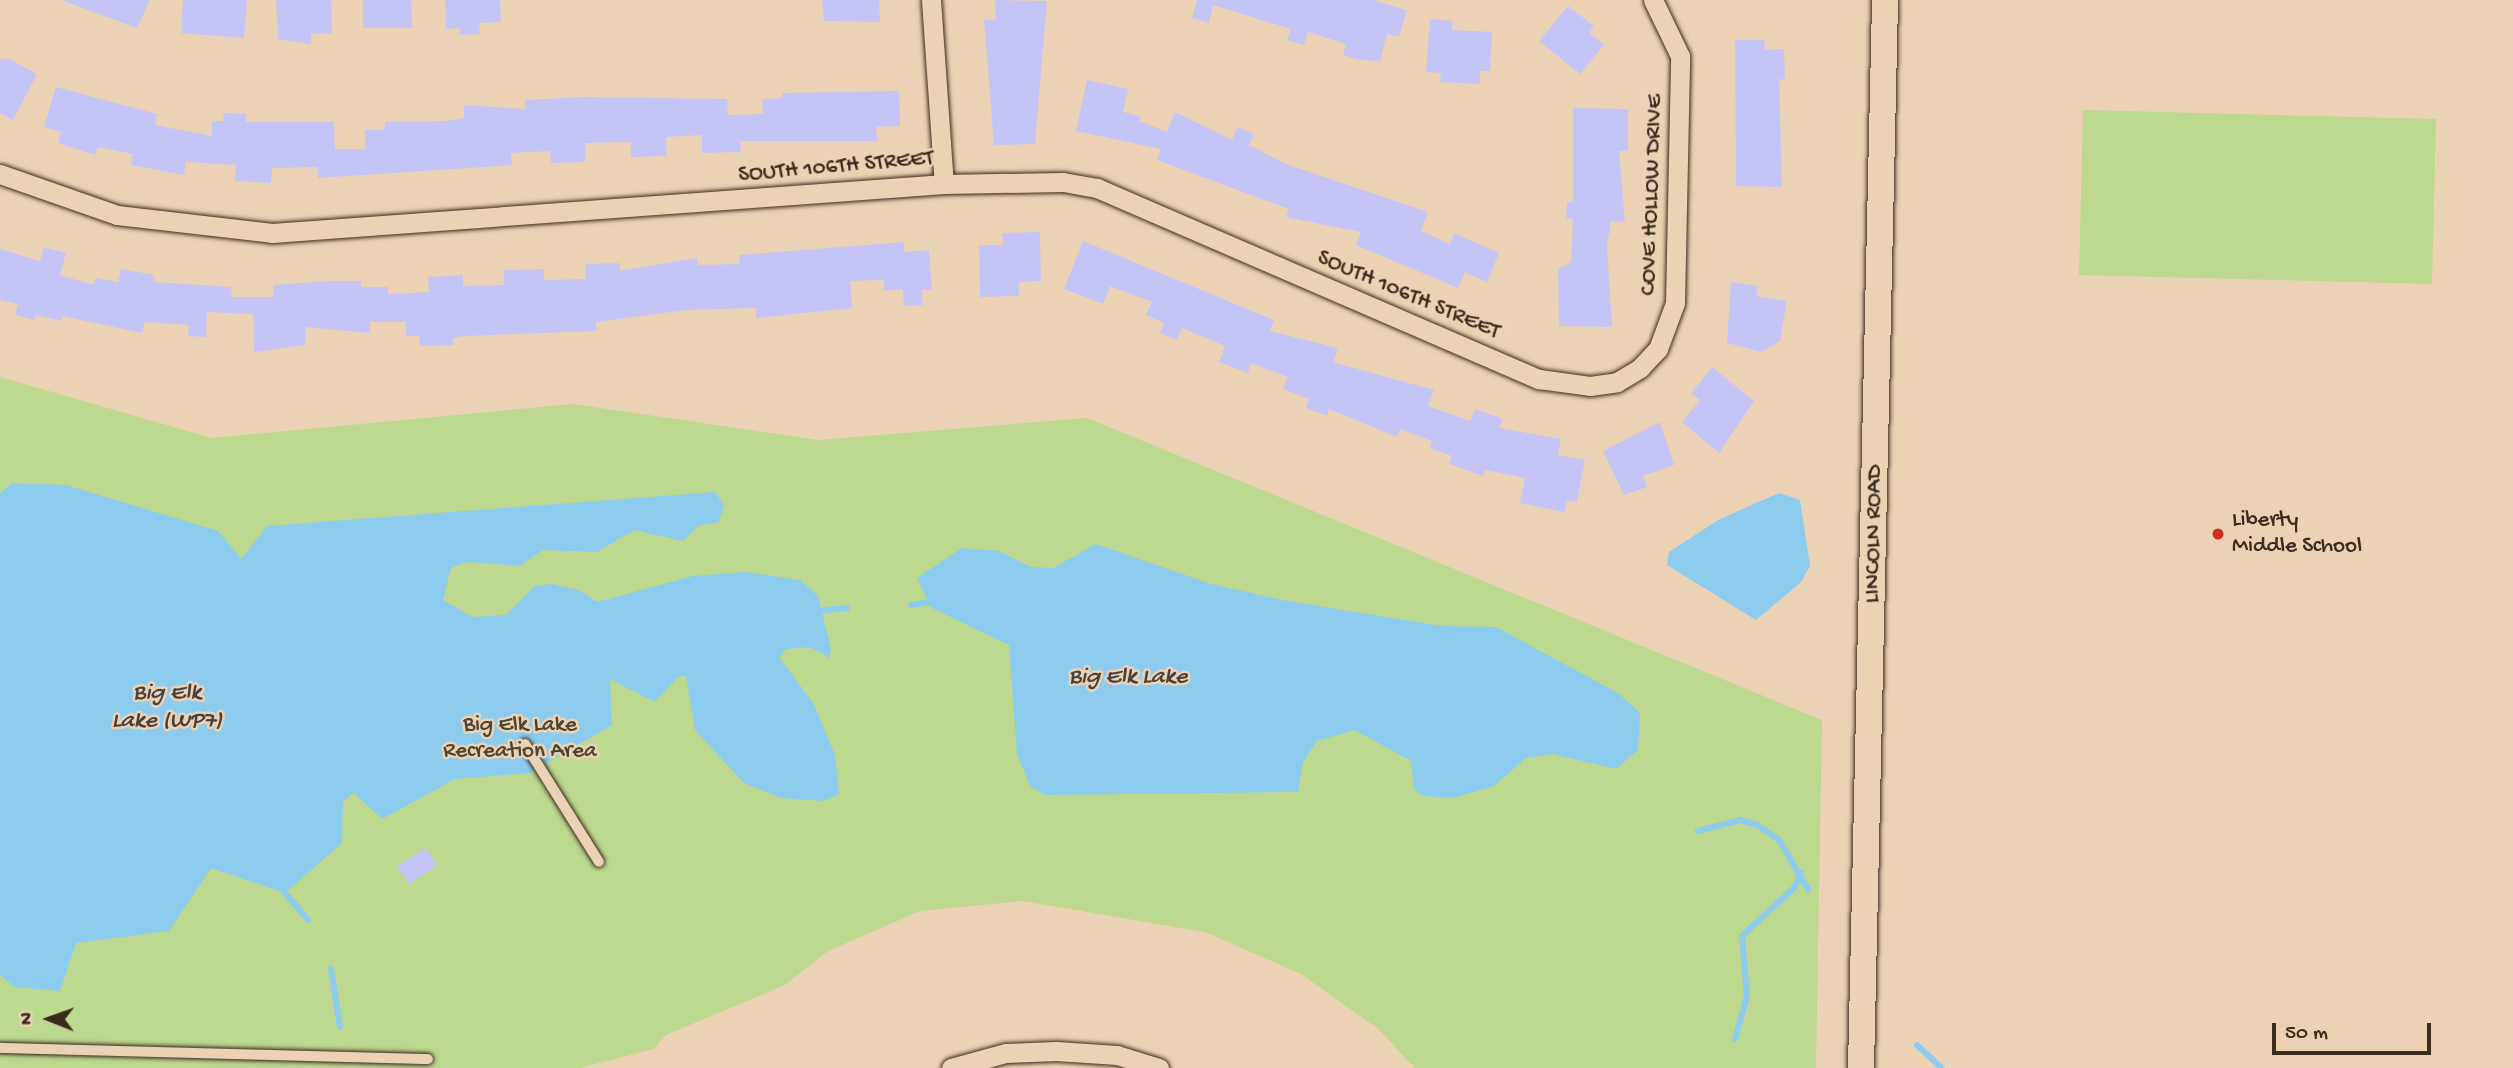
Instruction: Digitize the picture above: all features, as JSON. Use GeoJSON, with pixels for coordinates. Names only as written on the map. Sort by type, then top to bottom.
{"type":"FeatureCollection","features":[{"type":"Feature","properties":{"kind":"street"},"geometry":{"type":"LineString","coordinates":[[930,0],[944,184]]}},
{"type":"Feature","properties":{"kind":"street","name":"LINCOLN ROAD"},"geometry":{"type":"LineString","coordinates":[[1861,1068],[1885,0]]}},
{"type":"Feature","properties":{"kind":"street","name":"COVE HOLLOW DRIVE"},"geometry":{"type":"LineString","coordinates":[[1640,368],[1658,349],[1675,303],[1680,56],[1659,8]]}},
{"type":"Feature","properties":{"kind":"street","name":"SOUTH 106TH STREET"},"geometry":{"type":"LineString","coordinates":[[0,174],[117,215],[221,232],[272,233],[1030,180],[1097,188],[1539,379],[1590,386],[1617,382],[1640,368]]}},
{"type":"Feature","properties":{"kind":"street"},"geometry":{"type":"LineString","coordinates":[[951,1068],[1006,1053],[1056,1051],[1117,1055],[1159,1068]]}},
{"type":"Feature","properties":{"kind":"lane"},"geometry":{"type":"LineString","coordinates":[[525,744],[599,862]]}},
{"type":"Feature","properties":{"kind":"lane"},"geometry":{"type":"LineString","coordinates":[[0,1048],[428,1059]]}},
{"type":"Feature","properties":{"kind":"green space"},"geometry":{"type":"Polygon","coordinates":[[[2083,110],[2436,119],[2432,284],[2079,275],[2083,110]]]}},
{"type":"Feature","properties":{"kind":"green space","name":"Big Elk Lake Recreation Area"},"geometry":{"type":"Polygon","coordinates":[[[0,377],[212,438],[573,404],[818,440],[1087,418],[1822,720],[1816,1068],[1415,1068],[1377,1028],[1301,974],[1205,932],[1022,901],[920,911],[828,951],[785,985],[666,1035],[654,1049],[579,1068],[0,1068],[0,377]]]}},
{"type":"Feature","properties":{"kind":"water","name":"Big Elk Lake (WP7)"},"geometry":{"type":"Polygon","coordinates":[[[11,483],[66,485],[218,531],[241,559],[267,526],[715,492],[724,505],[719,522],[698,526],[683,541],[634,530],[597,552],[543,550],[519,566],[467,562],[451,568],[443,600],[472,617],[506,615],[535,586],[551,584],[579,590],[597,602],[693,576],[746,572],[800,580],[818,596],[831,649],[829,658],[810,647],[786,649],[779,657],[813,703],[835,755],[839,794],[823,801],[781,798],[744,783],[695,730],[686,676],[678,677],[654,702],[610,679],[612,725],[530,773],[455,779],[382,819],[354,793],[343,801],[342,843],[285,893],[211,868],[169,931],[76,943],[60,991],[15,987],[0,975],[0,494],[11,483]]]}},
{"type":"Feature","properties":{"kind":"water"},"geometry":{"type":"Polygon","coordinates":[[[1779,493],[1800,500],[1810,566],[1801,582],[1756,620],[1667,565],[1669,552],[1718,520],[1779,493]]]}},
{"type":"Feature","properties":{"kind":"water","name":"Big Elk Lake"},"geometry":{"type":"Polygon","coordinates":[[[1096,544],[1211,584],[1287,601],[1442,626],[1496,627],[1618,693],[1640,713],[1638,750],[1616,769],[1553,754],[1526,758],[1494,786],[1453,798],[1423,796],[1414,789],[1411,761],[1355,730],[1317,741],[1303,762],[1298,792],[1045,795],[1030,786],[1017,754],[1009,645],[932,608],[917,578],[962,548],[999,551],[1031,567],[1053,568],[1096,544]]]}},
{"type":"Feature","properties":{"kind":"building"},"geometry":{"type":"Polygon","coordinates":[[[61,0],[150,0],[137,28],[61,0]]]}},
{"type":"Feature","properties":{"kind":"building"},"geometry":{"type":"Polygon","coordinates":[[[183,0],[247,0],[244,38],[181,33],[183,0]]]}},
{"type":"Feature","properties":{"kind":"building"},"geometry":{"type":"Polygon","coordinates":[[[276,0],[331,0],[332,33],[311,34],[311,44],[278,39],[276,0]]]}},
{"type":"Feature","properties":{"kind":"building"},"geometry":{"type":"Polygon","coordinates":[[[363,0],[411,0],[412,28],[363,28],[363,0]]]}},
{"type":"Feature","properties":{"kind":"building"},"geometry":{"type":"Polygon","coordinates":[[[445,0],[500,0],[501,22],[479,23],[480,34],[460,35],[460,28],[446,29],[445,0]]]}},
{"type":"Feature","properties":{"kind":"building"},"geometry":{"type":"Polygon","coordinates":[[[822,0],[879,0],[880,22],[824,21],[822,0]]]}},
{"type":"Feature","properties":{"kind":"building"},"geometry":{"type":"Polygon","coordinates":[[[995,0],[1047,1],[1035,144],[994,145],[984,20],[996,19],[995,0]]]}},
{"type":"Feature","properties":{"kind":"building"},"geometry":{"type":"Polygon","coordinates":[[[1197,0],[1372,0],[1407,10],[1399,37],[1387,34],[1380,61],[1360,60],[1343,55],[1346,44],[1308,32],[1304,45],[1287,40],[1291,29],[1213,5],[1209,23],[1192,18],[1197,0]]]}},
{"type":"Feature","properties":{"kind":"building"},"geometry":{"type":"Polygon","coordinates":[[[1568,6],[1594,26],[1589,33],[1604,45],[1580,74],[1539,41],[1568,6]]]}},
{"type":"Feature","properties":{"kind":"building"},"geometry":{"type":"Polygon","coordinates":[[[1430,19],[1453,21],[1452,30],[1492,32],[1490,71],[1480,71],[1480,84],[1440,82],[1441,73],[1426,72],[1430,19]]]}},
{"type":"Feature","properties":{"kind":"building"},"geometry":{"type":"Polygon","coordinates":[[[1735,40],[1764,40],[1765,50],[1784,49],[1785,80],[1779,79],[1782,187],[1736,186],[1735,40]]]}},
{"type":"Feature","properties":{"kind":"building"},"geometry":{"type":"Polygon","coordinates":[[[7,58],[37,74],[13,120],[0,113],[0,59],[7,58]]]}},
{"type":"Feature","properties":{"kind":"building"},"geometry":{"type":"Polygon","coordinates":[[[1087,80],[1128,89],[1123,112],[1140,116],[1139,121],[1167,132],[1175,112],[1232,140],[1237,127],[1254,134],[1249,145],[1286,164],[1428,212],[1421,231],[1450,244],[1454,233],[1499,253],[1487,282],[1465,272],[1458,288],[1356,245],[1361,232],[1286,217],[1289,209],[1157,160],[1161,149],[1076,131],[1087,80]]]}},
{"type":"Feature","properties":{"kind":"building"},"geometry":{"type":"Polygon","coordinates":[[[56,87],[157,114],[155,125],[212,136],[212,121],[223,121],[224,113],[246,114],[246,122],[334,122],[335,149],[365,149],[365,130],[385,130],[385,122],[447,121],[464,118],[464,105],[525,109],[525,100],[583,97],[727,99],[728,115],[763,114],[762,99],[783,98],[782,93],[899,91],[900,126],[876,127],[877,141],[740,141],[741,152],[702,153],[702,135],[666,137],[667,156],[631,157],[631,142],[585,143],[585,162],[551,163],[550,151],[511,153],[512,165],[318,178],[317,167],[272,168],[271,183],[235,181],[236,165],[186,162],[184,175],[131,165],[133,154],[98,147],[95,155],[58,143],[61,132],[44,127],[56,87]]]}},
{"type":"Feature","properties":{"kind":"building"},"geometry":{"type":"Polygon","coordinates":[[[1573,108],[1628,109],[1628,151],[1619,151],[1625,222],[1611,221],[1607,246],[1612,327],[1559,326],[1558,269],[1571,262],[1573,219],[1566,218],[1567,202],[1573,202],[1573,108]]]}},
{"type":"Feature","properties":{"kind":"building"},"geometry":{"type":"Polygon","coordinates":[[[1040,232],[1041,281],[1019,282],[1019,296],[980,297],[979,245],[1003,245],[1002,233],[1040,232]]]}},
{"type":"Feature","properties":{"kind":"building"},"geometry":{"type":"Polygon","coordinates":[[[1083,241],[1274,320],[1270,331],[1338,348],[1333,362],[1434,390],[1428,406],[1470,421],[1475,409],[1503,419],[1499,428],[1561,439],[1558,455],[1585,460],[1577,502],[1567,501],[1565,512],[1520,503],[1525,478],[1485,470],[1483,476],[1449,464],[1452,456],[1430,448],[1432,441],[1400,429],[1397,437],[1329,409],[1327,416],[1306,408],[1309,399],[1283,389],[1288,377],[1251,363],[1248,373],[1219,362],[1225,346],[1182,328],[1177,340],[1160,333],[1164,323],[1146,315],[1152,302],[1110,286],[1103,304],[1064,289],[1083,241]]]}},
{"type":"Feature","properties":{"kind":"building"},"geometry":{"type":"Polygon","coordinates":[[[904,242],[904,252],[929,250],[932,289],[922,290],[923,305],[904,306],[903,289],[884,291],[884,280],[850,281],[852,308],[756,318],[756,308],[686,310],[596,322],[597,331],[465,336],[453,338],[453,345],[420,346],[419,336],[406,336],[406,322],[370,322],[370,333],[305,327],[305,345],[254,352],[253,314],[207,312],[206,337],[188,336],[189,325],[145,322],[142,333],[62,316],[61,321],[36,315],[35,320],[15,315],[18,304],[0,300],[0,249],[40,261],[44,247],[66,253],[60,275],[94,285],[95,278],[118,282],[121,269],[154,275],[153,282],[232,287],[231,297],[273,297],[273,285],[361,281],[361,287],[388,287],[388,294],[429,292],[428,277],[463,275],[463,286],[504,285],[504,270],[544,269],[544,280],[586,279],[585,264],[620,263],[620,271],[697,258],[698,265],[740,264],[739,255],[904,242]]]}},
{"type":"Feature","properties":{"kind":"building"},"geometry":{"type":"Polygon","coordinates":[[[1731,282],[1758,286],[1756,296],[1787,301],[1780,341],[1762,352],[1727,343],[1731,282]]]}},
{"type":"Feature","properties":{"kind":"building"},"geometry":{"type":"Polygon","coordinates":[[[1712,367],[1754,401],[1719,453],[1682,422],[1700,400],[1691,393],[1712,367]]]}},
{"type":"Feature","properties":{"kind":"building"},"geometry":{"type":"Polygon","coordinates":[[[1660,422],[1674,465],[1643,476],[1647,487],[1624,495],[1603,451],[1660,422]]]}},
{"type":"Feature","properties":{"kind":"building"},"geometry":{"type":"Polygon","coordinates":[[[426,848],[437,865],[409,884],[397,866],[426,848]]]}},
{"type":"Feature","properties":{"kind":"waterway"},"geometry":{"type":"LineString","coordinates":[[911,605],[935,601]]}},
{"type":"Feature","properties":{"kind":"waterway"},"geometry":{"type":"LineString","coordinates":[[818,611],[847,608]]}},
{"type":"Feature","properties":{"kind":"waterway"},"geometry":{"type":"LineString","coordinates":[[1698,831],[1740,820],[1757,825],[1779,840],[1808,889]]}},
{"type":"Feature","properties":{"kind":"waterway"},"geometry":{"type":"LineString","coordinates":[[1735,1039],[1747,996],[1742,936],[1794,888],[1801,873]]}},
{"type":"Feature","properties":{"kind":"waterway"},"geometry":{"type":"LineString","coordinates":[[285,893],[308,919]]}},
{"type":"Feature","properties":{"kind":"waterway"},"geometry":{"type":"LineString","coordinates":[[331,969],[340,1027]]}},
{"type":"Feature","properties":{"kind":"waterway"},"geometry":{"type":"LineString","coordinates":[[1917,1045],[1942,1068]]}},
{"type":"Feature","properties":{"kind":"place","name":"Liberty Middle School"},"geometry":{"type":"Point","coordinates":[2218,534]}}]}
